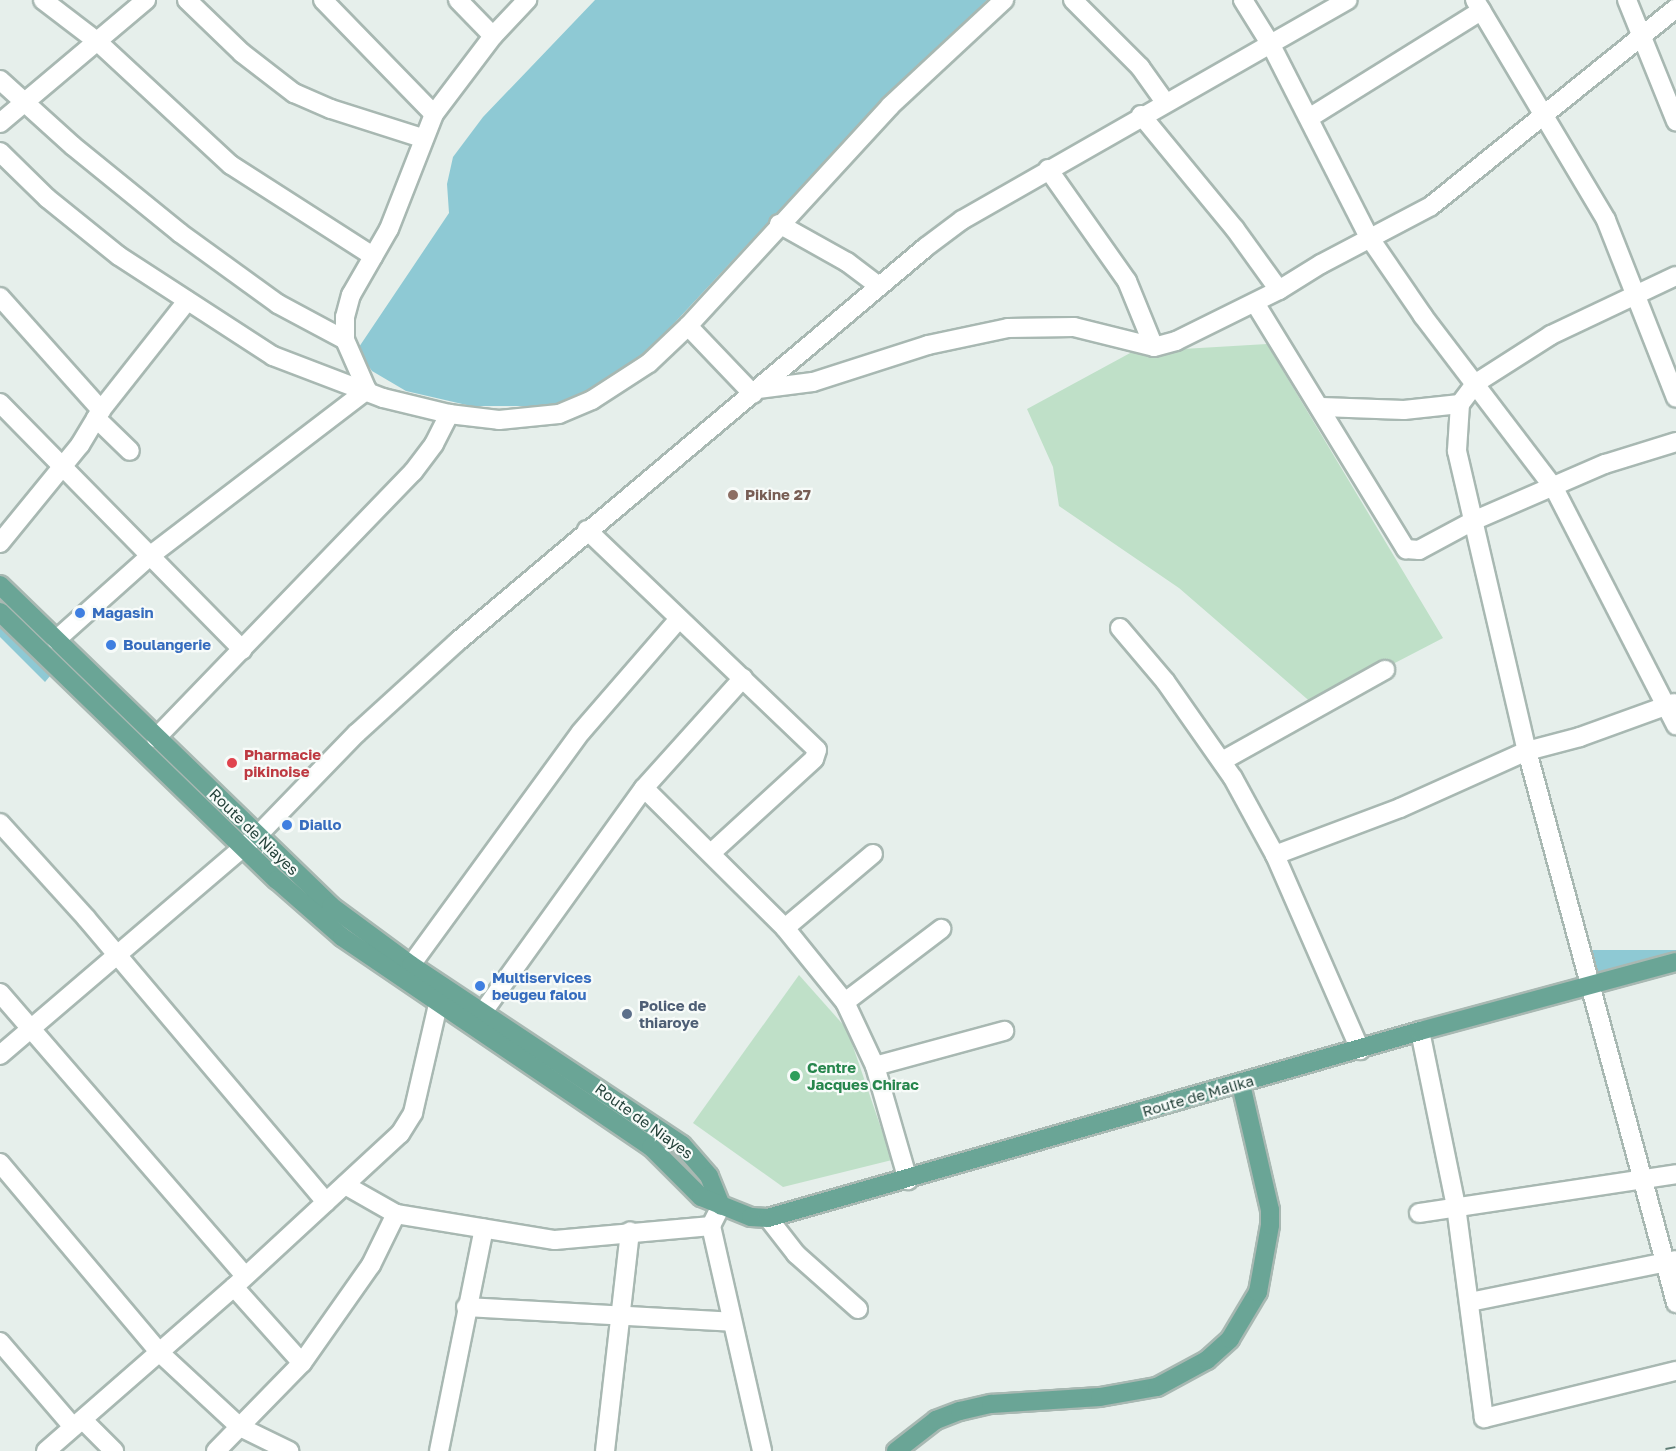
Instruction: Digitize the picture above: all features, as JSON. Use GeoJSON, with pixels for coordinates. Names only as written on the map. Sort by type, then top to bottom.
{"type":"FeatureCollection","features":[{"type":"Feature","properties":{"kind":"main road","name":"Route de Niayes"},"geometry":{"type":"LineString","coordinates":[[0,585],[156,738],[321,919],[438,1005],[651,1147],[701,1197],[721,1206]]}},
{"type":"Feature","properties":{"kind":"main road","name":"Route de Niayes"},"geometry":{"type":"LineString","coordinates":[[0,612],[251,841],[332,906],[411,965],[682,1145],[709,1176],[721,1206]]}},
{"type":"Feature","properties":{"kind":"main road","name":"Route de Malika"},"geometry":{"type":"LineString","coordinates":[[721,1206],[768,1218],[908,1180],[1420,1031],[1591,983],[1676,962]]}},
{"type":"Feature","properties":{"kind":"main road"},"geometry":{"type":"LineString","coordinates":[[555,1082],[567,1068]]}},
{"type":"Feature","properties":{"kind":"main road"},"geometry":{"type":"LineString","coordinates":[[896,1451],[936,1420],[960,1411],[991,1404],[1100,1397],[1157,1387],[1207,1360],[1230,1339],[1258,1292],[1268,1247],[1270,1210],[1241,1084]]}},
{"type":"Feature","properties":{"kind":"street"},"geometry":{"type":"LineString","coordinates":[[43,0],[98,42],[231,165],[373,256]]}},
{"type":"Feature","properties":{"kind":"street"},"geometry":{"type":"LineString","coordinates":[[0,123],[146,0]]}},
{"type":"Feature","properties":{"kind":"street"},"geometry":{"type":"LineString","coordinates":[[187,0],[242,53],[294,93],[331,109],[422,138]]}},
{"type":"Feature","properties":{"kind":"street"},"geometry":{"type":"LineString","coordinates":[[322,0],[434,114]]}},
{"type":"Feature","properties":{"kind":"street"},"geometry":{"type":"LineString","coordinates":[[458,0],[493,36]]}},
{"type":"Feature","properties":{"kind":"street"},"geometry":{"type":"LineString","coordinates":[[367,390],[345,340],[345,317],[351,295],[388,230],[422,138],[434,114],[493,36],[527,0]]}},
{"type":"Feature","properties":{"kind":"street"},"geometry":{"type":"LineString","coordinates":[[0,152],[47,198],[119,256],[273,356],[367,390],[449,414],[499,420],[559,414],[592,400],[649,363],[688,326],[779,224],[890,106],[1004,0]]}},
{"type":"Feature","properties":{"kind":"street"},"geometry":{"type":"LineString","coordinates":[[1073,0],[1140,67],[1165,102]]}},
{"type":"Feature","properties":{"kind":"street"},"geometry":{"type":"LineString","coordinates":[[1243,0],[1271,45],[1369,237],[1423,316],[1476,382],[1554,488],[1670,705],[1676,725]]}},
{"type":"Feature","properties":{"kind":"street"},"geometry":{"type":"LineString","coordinates":[[0,1055],[251,841],[357,733],[587,530],[879,286],[962,220],[1141,115],[1271,45],[1348,0]]}},
{"type":"Feature","properties":{"kind":"street"},"geometry":{"type":"LineString","coordinates":[[1626,0],[1676,121]]}},
{"type":"Feature","properties":{"kind":"street"},"geometry":{"type":"LineString","coordinates":[[1309,118],[1478,6],[1606,220],[1676,398]]}},
{"type":"Feature","properties":{"kind":"street"},"geometry":{"type":"LineString","coordinates":[[756,391],[813,382],[928,345],[1008,328],[1074,327],[1154,347],[1176,341],[1255,303],[1369,237],[1431,206],[1632,48],[1640,36],[1676,8]]}},
{"type":"Feature","properties":{"kind":"street"},"geometry":{"type":"LineString","coordinates":[[0,80],[23,102],[180,233],[278,304],[345,340]]}},
{"type":"Feature","properties":{"kind":"street"},"geometry":{"type":"LineString","coordinates":[[1141,115],[1235,229],[1279,290]]}},
{"type":"Feature","properties":{"kind":"street"},"geometry":{"type":"LineString","coordinates":[[1048,170],[1127,281],[1154,347]]}},
{"type":"Feature","properties":{"kind":"street"},"geometry":{"type":"LineString","coordinates":[[779,224],[847,262],[879,286]]}},
{"type":"Feature","properties":{"kind":"street"},"geometry":{"type":"LineString","coordinates":[[1676,276],[1551,335],[1476,382],[1460,404],[1457,451],[1527,751],[1642,1179],[1671,1262],[1676,1303]]}},
{"type":"Feature","properties":{"kind":"street"},"geometry":{"type":"LineString","coordinates":[[0,297],[130,451]]}},
{"type":"Feature","properties":{"kind":"street"},"geometry":{"type":"LineString","coordinates":[[0,543],[62,464],[80,445],[99,414],[187,301]]}},
{"type":"Feature","properties":{"kind":"street"},"geometry":{"type":"LineString","coordinates":[[1255,303],[1322,407],[1400,545],[1419,550],[1473,521],[1623,457],[1676,441]]}},
{"type":"Feature","properties":{"kind":"street"},"geometry":{"type":"LineString","coordinates":[[688,326],[756,391]]}},
{"type":"Feature","properties":{"kind":"street"},"geometry":{"type":"LineString","coordinates":[[56,640],[151,555],[367,390]]}},
{"type":"Feature","properties":{"kind":"street"},"geometry":{"type":"LineString","coordinates":[[0,403],[243,650]]}},
{"type":"Feature","properties":{"kind":"street"},"geometry":{"type":"LineString","coordinates":[[1322,407],[1404,410],[1460,404]]}},
{"type":"Feature","properties":{"kind":"street"},"geometry":{"type":"LineString","coordinates":[[156,738],[413,472],[434,444],[449,414]]}},
{"type":"Feature","properties":{"kind":"street"},"geometry":{"type":"LineString","coordinates":[[587,530],[678,620],[814,745],[816,755],[712,852]]}},
{"type":"Feature","properties":{"kind":"street"},"geometry":{"type":"LineString","coordinates":[[411,965],[581,732],[678,620]]}},
{"type":"Feature","properties":{"kind":"street"},"geometry":{"type":"LineString","coordinates":[[1120,628],[1165,681],[1222,761],[1275,855],[1360,1050]]}},
{"type":"Feature","properties":{"kind":"street"},"geometry":{"type":"LineString","coordinates":[[1222,761],[1384,670]]}},
{"type":"Feature","properties":{"kind":"street"},"geometry":{"type":"LineString","coordinates":[[483,1012],[644,788],[742,678]]}},
{"type":"Feature","properties":{"kind":"street"},"geometry":{"type":"LineString","coordinates":[[1275,855],[1400,808],[1527,751],[1580,737],[1670,705]]}},
{"type":"Feature","properties":{"kind":"street"},"geometry":{"type":"LineString","coordinates":[[644,788],[712,852],[785,928],[845,1002],[875,1066],[908,1180]]}},
{"type":"Feature","properties":{"kind":"street"},"geometry":{"type":"LineString","coordinates":[[0,823],[117,955],[326,1202]]}},
{"type":"Feature","properties":{"kind":"street"},"geometry":{"type":"LineString","coordinates":[[785,928],[873,854]]}},
{"type":"Feature","properties":{"kind":"street"},"geometry":{"type":"LineString","coordinates":[[845,1002],[941,929]]}},
{"type":"Feature","properties":{"kind":"street"},"geometry":{"type":"LineString","coordinates":[[0,993],[239,1282],[302,1363]]}},
{"type":"Feature","properties":{"kind":"street"},"geometry":{"type":"LineString","coordinates":[[46,1451],[239,1282],[408,1125],[438,1005]]}},
{"type":"Feature","properties":{"kind":"street"},"geometry":{"type":"LineString","coordinates":[[875,1066],[1004,1031]]}},
{"type":"Feature","properties":{"kind":"street"},"geometry":{"type":"LineString","coordinates":[[1420,1031],[1456,1206],[1484,1418],[1676,1371]]}},
{"type":"Feature","properties":{"kind":"street"},"geometry":{"type":"LineString","coordinates":[[0,1163],[160,1353],[240,1427],[289,1451]]}},
{"type":"Feature","properties":{"kind":"street"},"geometry":{"type":"LineString","coordinates":[[1419,1213],[1676,1174]]}},
{"type":"Feature","properties":{"kind":"street"},"geometry":{"type":"LineString","coordinates":[[345,1185],[396,1214],[555,1240],[630,1231],[711,1226]]}},
{"type":"Feature","properties":{"kind":"street"},"geometry":{"type":"LineString","coordinates":[[721,1206],[711,1226],[762,1451]]}},
{"type":"Feature","properties":{"kind":"street"},"geometry":{"type":"LineString","coordinates":[[216,1451],[302,1363],[371,1265],[396,1214]]}},
{"type":"Feature","properties":{"kind":"street"},"geometry":{"type":"LineString","coordinates":[[768,1218],[796,1254],[858,1309]]}},
{"type":"Feature","properties":{"kind":"street"},"geometry":{"type":"LineString","coordinates":[[439,1451],[466,1307],[484,1228]]}},
{"type":"Feature","properties":{"kind":"street"},"geometry":{"type":"LineString","coordinates":[[606,1451],[623,1318],[630,1231]]}},
{"type":"Feature","properties":{"kind":"street"},"geometry":{"type":"LineString","coordinates":[[1470,1302],[1671,1262]]}},
{"type":"Feature","properties":{"kind":"street"},"geometry":{"type":"LineString","coordinates":[[466,1307],[623,1318],[732,1322]]}},
{"type":"Feature","properties":{"kind":"street"},"geometry":{"type":"LineString","coordinates":[[0,1342],[78,1423],[114,1451]]}},
{"type":"Feature","properties":{"kind":"green space"},"geometry":{"type":"Polygon","coordinates":[[[1267,344],[1443,638],[1314,705],[1179,588],[1059,506],[1053,467],[1027,409],[1132,352],[1267,344]]]}},
{"type":"Feature","properties":{"kind":"green space","name":"Centre Jacques Chirac"},"geometry":{"type":"Polygon","coordinates":[[[799,975],[847,1029],[892,1160],[783,1187],[693,1123],[799,975]]]}},
{"type":"Feature","properties":{"kind":"water"},"geometry":{"type":"Polygon","coordinates":[[[595,0],[987,0],[829,157],[653,346],[612,378],[559,406],[471,406],[406,391],[372,371],[357,350],[449,213],[447,184],[453,157],[483,117],[595,0]]]}},
{"type":"Feature","properties":{"kind":"water"},"geometry":{"type":"Polygon","coordinates":[[[0,576],[73,649],[45,682],[0,637],[0,576]]]}},
{"type":"Feature","properties":{"kind":"water"},"geometry":{"type":"Polygon","coordinates":[[[1591,950],[1676,950],[1676,973],[1591,973],[1591,950]]]}},
{"type":"Feature","properties":{"kind":"railway"},"geometry":{"type":"LineString","coordinates":[[1666,1451],[1676,1449]]}},
{"type":"Feature","properties":{"kind":"place","name":"Pikine 27"},"geometry":{"type":"Point","coordinates":[733,495]}},
{"type":"Feature","properties":{"kind":"place","name":"Magasin"},"geometry":{"type":"Point","coordinates":[80,613]}},
{"type":"Feature","properties":{"kind":"place","name":"Boulangerie"},"geometry":{"type":"Point","coordinates":[111,645]}},
{"type":"Feature","properties":{"kind":"place","name":"Pharmacie pikinoise"},"geometry":{"type":"Point","coordinates":[232,763]}},
{"type":"Feature","properties":{"kind":"place","name":"Diallo"},"geometry":{"type":"Point","coordinates":[287,825]}},
{"type":"Feature","properties":{"kind":"place","name":"Multiservices beugeu falou"},"geometry":{"type":"Point","coordinates":[480,986]}},
{"type":"Feature","properties":{"kind":"place","name":"Police de thiaroye"},"geometry":{"type":"Point","coordinates":[627,1014]}},
{"type":"Feature","properties":{"kind":"place","name":"Centre Jacques Chirac"},"geometry":{"type":"Point","coordinates":[795,1076]}}]}
